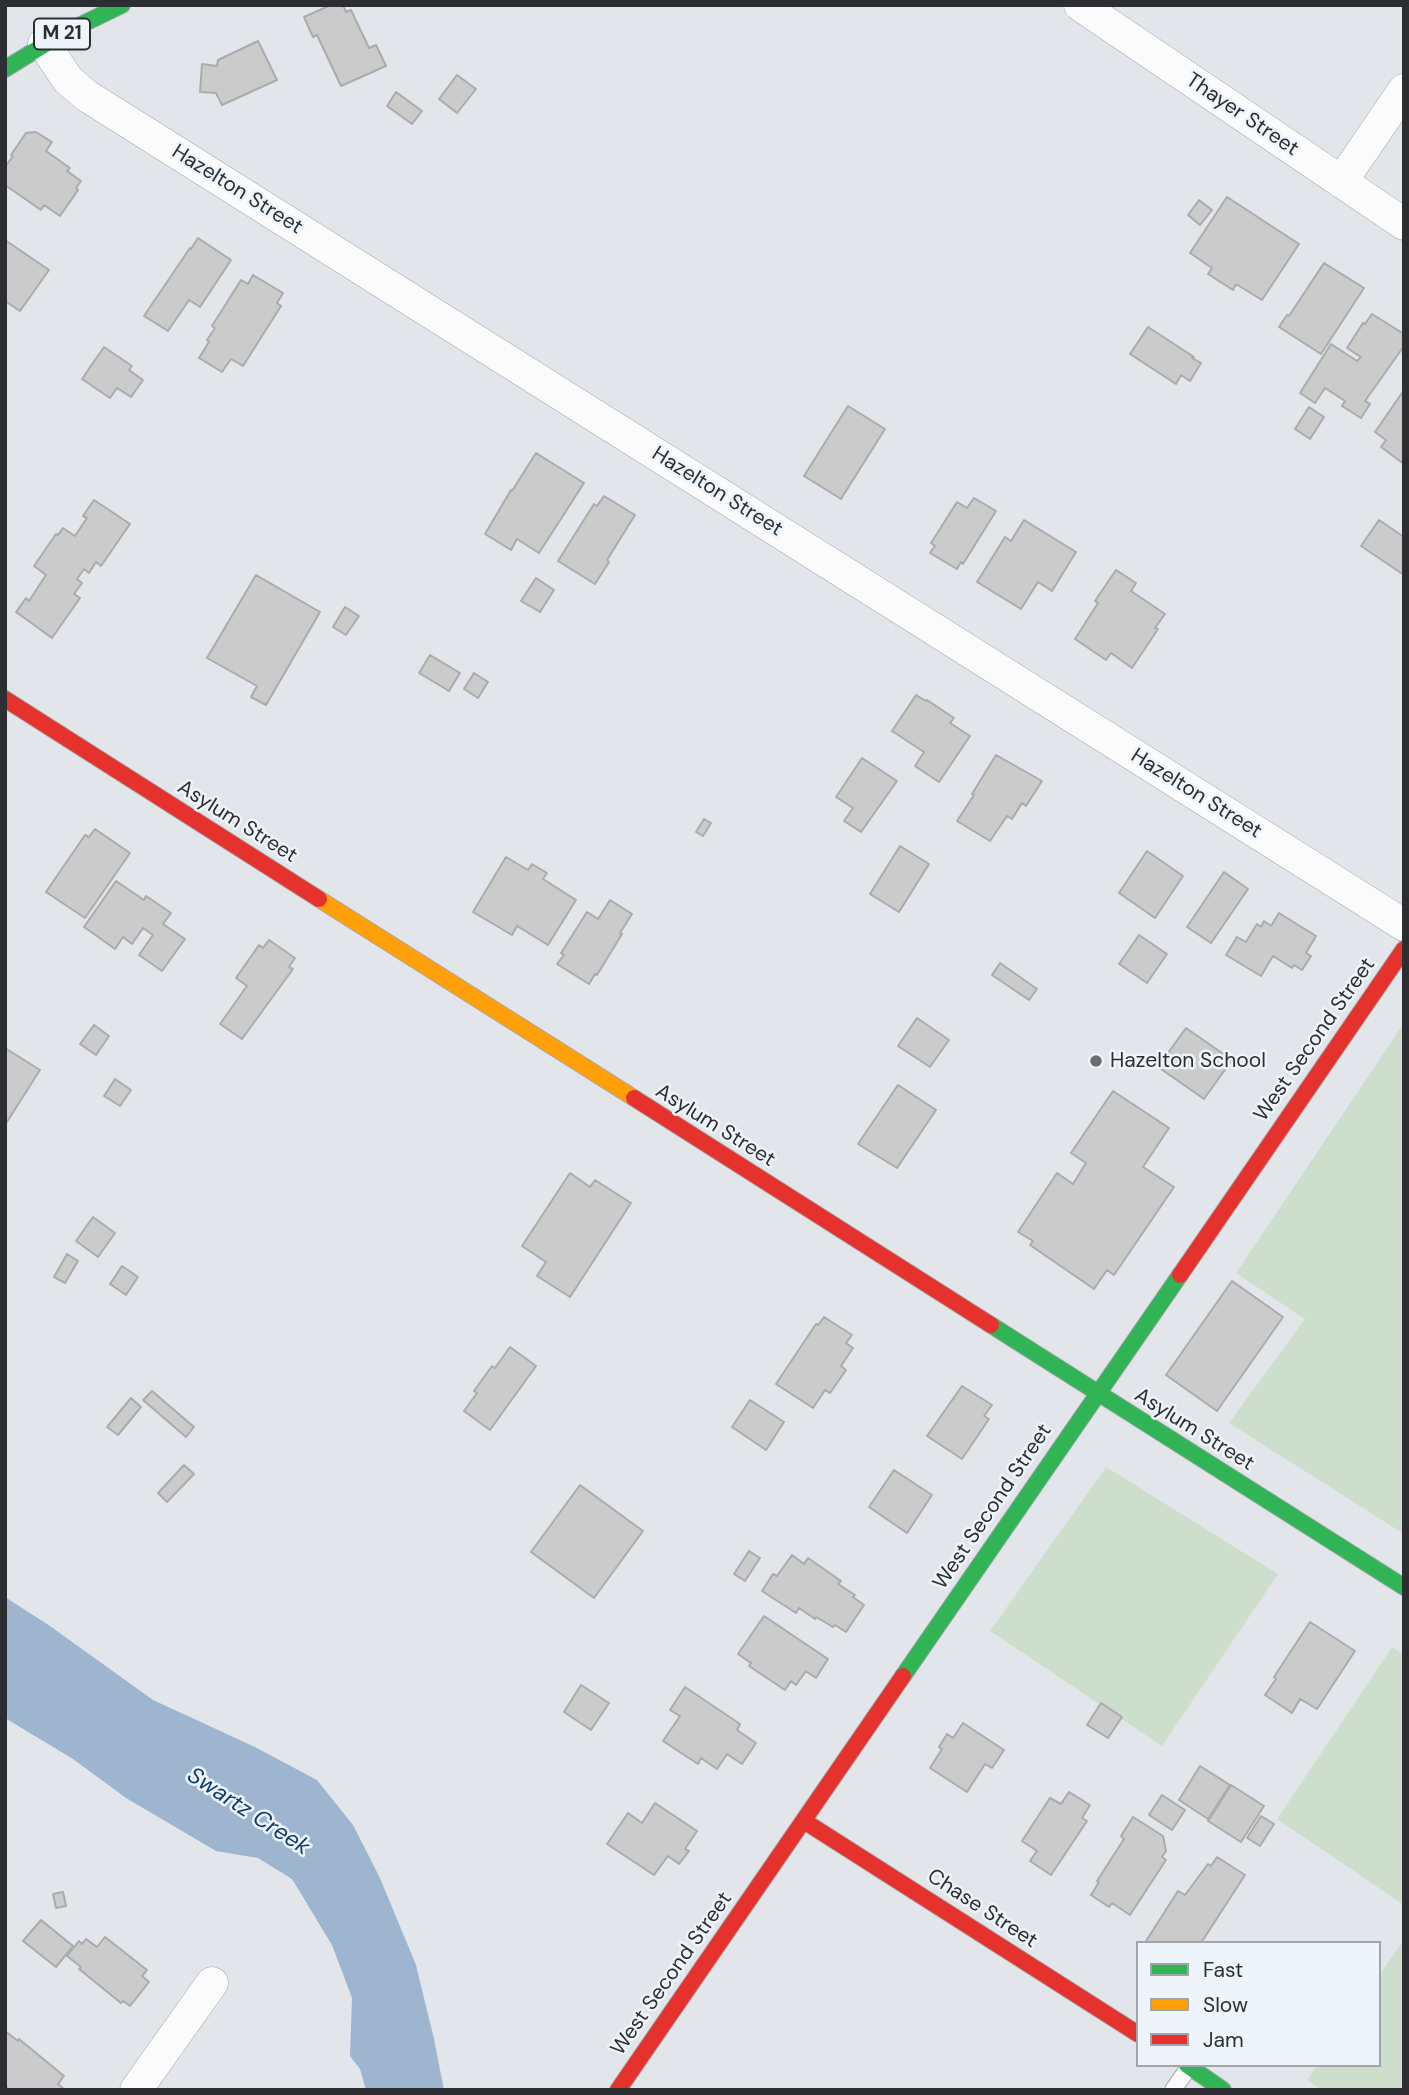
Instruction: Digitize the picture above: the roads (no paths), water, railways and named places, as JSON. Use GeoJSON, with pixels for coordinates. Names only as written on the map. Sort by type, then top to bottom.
{"type":"FeatureCollection","features":[{"type":"Feature","properties":{"kind":"street","name":"Thayer Street"},"geometry":{"type":"LineString","coordinates":[[1080,5],[1404,224]]}},
{"type":"Feature","properties":{"kind":"street","name":"M 21"},"geometry":{"type":"LineString","coordinates":[[5,69],[44,44],[114,7]]}},
{"type":"Feature","properties":{"kind":"street","name":"Hazelton Street"},"geometry":{"type":"LineString","coordinates":[[44,44],[68,80],[87,96],[1404,925]]}},
{"type":"Feature","properties":{"kind":"street"},"geometry":{"type":"LineString","coordinates":[[1341,182],[1404,90]]}},
{"type":"Feature","properties":{"kind":"street","name":"Asylum Street"},"geometry":{"type":"LineString","coordinates":[[5,699],[1404,1587]]}},
{"type":"Feature","properties":{"kind":"street","name":"West Second Street"},"geometry":{"type":"LineString","coordinates":[[618,2090],[1404,949]]}},
{"type":"Feature","properties":{"kind":"street","name":"Chase Street"},"geometry":{"type":"LineString","coordinates":[[804,1821],[1136,2033]]}},
{"type":"Feature","properties":{"kind":"street"},"geometry":{"type":"LineString","coordinates":[[136,2090],[212,1983]]}},
{"type":"Feature","properties":{"kind":"street"},"geometry":{"type":"LineString","coordinates":[[1189,2067],[1223,2090]]}},
{"type":"Feature","properties":{"kind":"lane"},"geometry":{"type":"LineString","coordinates":[[1172,2090],[1187,2067]]}},
{"type":"Feature","properties":{"kind":"water","name":"Swartz Creek"},"geometry":{"type":"Polygon","coordinates":[[[5,1597],[153,1700],[255,1747],[317,1780],[353,1825],[380,1878],[416,1965],[444,2090],[366,2090],[360,2069],[350,2056],[352,1998],[332,1945],[292,1879],[258,1858],[216,1851],[126,1798],[73,1759],[5,1718],[5,1597]]]}},
{"type":"Feature","properties":{"kind":"place","name":"Hazelton School"},"geometry":{"type":"Point","coordinates":[1096,1061]}}]}
